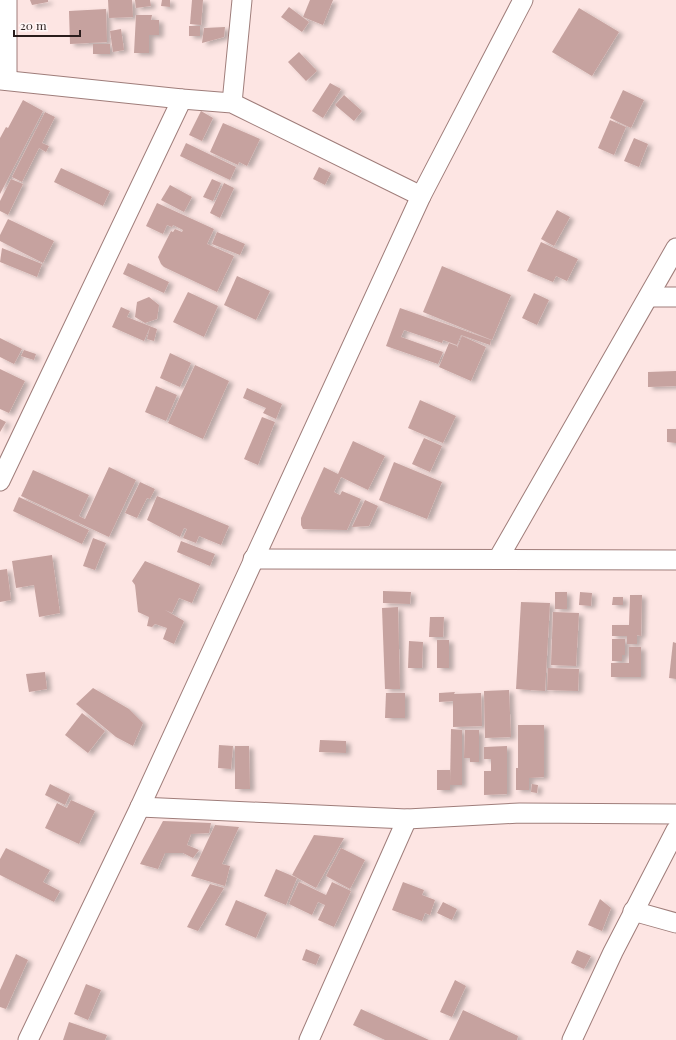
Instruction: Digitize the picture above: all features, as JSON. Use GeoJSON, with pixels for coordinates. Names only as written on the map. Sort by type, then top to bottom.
{"type":"FeatureCollection","features":[{"type":"Feature","properties":{"kind":"street"},"geometry":{"type":"LineString","coordinates":[[7,0],[3,80],[182,99],[232,102],[421,196]]}},
{"type":"Feature","properties":{"kind":"street"},"geometry":{"type":"LineString","coordinates":[[232,102],[242,0]]}},
{"type":"Feature","properties":{"kind":"street"},"geometry":{"type":"LineString","coordinates":[[28,1040],[140,807],[421,196],[523,0]]}},
{"type":"Feature","properties":{"kind":"street"},"geometry":{"type":"LineString","coordinates":[[0,480],[182,99]]}},
{"type":"Feature","properties":{"kind":"street"},"geometry":{"type":"LineString","coordinates":[[498,559],[676,248]]}},
{"type":"Feature","properties":{"kind":"street"},"geometry":{"type":"LineString","coordinates":[[649,297],[676,297]]}},
{"type":"Feature","properties":{"kind":"street"},"geometry":{"type":"LineString","coordinates":[[253,559],[676,560]]}},
{"type":"Feature","properties":{"kind":"street"},"geometry":{"type":"LineString","coordinates":[[140,807],[407,819],[520,813],[676,814]]}},
{"type":"Feature","properties":{"kind":"street"},"geometry":{"type":"LineString","coordinates":[[309,1040],[407,819]]}},
{"type":"Feature","properties":{"kind":"street"},"geometry":{"type":"LineString","coordinates":[[572,1040],[633,912],[676,830]]}},
{"type":"Feature","properties":{"kind":"street"},"geometry":{"type":"LineString","coordinates":[[633,912],[676,923]]}},
{"type":"Feature","properties":{"kind":"building"},"geometry":{"type":"Polygon","coordinates":[[[30,0],[48,0],[48,2],[32,5],[30,0]]]}},
{"type":"Feature","properties":{"kind":"building"},"geometry":{"type":"Polygon","coordinates":[[[108,0],[132,0],[133,17],[109,18],[108,0]]]}},
{"type":"Feature","properties":{"kind":"building"},"geometry":{"type":"Polygon","coordinates":[[[135,0],[150,0],[151,6],[136,8],[135,0]]]}},
{"type":"Feature","properties":{"kind":"building"},"geometry":{"type":"Polygon","coordinates":[[[162,0],[170,0],[170,7],[161,6],[162,0]]]}},
{"type":"Feature","properties":{"kind":"building"},"geometry":{"type":"Polygon","coordinates":[[[192,0],[203,0],[201,25],[190,24],[192,0]]]}},
{"type":"Feature","properties":{"kind":"building"},"geometry":{"type":"Polygon","coordinates":[[[310,0],[333,0],[323,25],[303,17],[310,0]]]}},
{"type":"Feature","properties":{"kind":"building"},"geometry":{"type":"Polygon","coordinates":[[[289,7],[309,22],[302,32],[281,17],[289,7]]]}},
{"type":"Feature","properties":{"kind":"building"},"geometry":{"type":"Polygon","coordinates":[[[579,8],[619,32],[592,76],[552,52],[579,8]]]}},
{"type":"Feature","properties":{"kind":"building"},"geometry":{"type":"Polygon","coordinates":[[[106,9],[107,42],[70,44],[69,11],[106,9]]]}},
{"type":"Feature","properties":{"kind":"building"},"geometry":{"type":"Polygon","coordinates":[[[136,15],[152,15],[151,20],[159,20],[159,35],[149,35],[149,53],[134,53],[136,15]]]}},
{"type":"Feature","properties":{"kind":"building"},"geometry":{"type":"Polygon","coordinates":[[[189,26],[200,26],[200,36],[189,36],[189,26]]]}},
{"type":"Feature","properties":{"kind":"building"},"geometry":{"type":"Polygon","coordinates":[[[225,27],[224,37],[202,43],[204,28],[225,27]]]}},
{"type":"Feature","properties":{"kind":"building"},"geometry":{"type":"Polygon","coordinates":[[[121,29],[124,50],[113,52],[110,31],[121,29]]]}},
{"type":"Feature","properties":{"kind":"building"},"geometry":{"type":"Polygon","coordinates":[[[93,44],[110,44],[110,54],[93,54],[93,44]]]}},
{"type":"Feature","properties":{"kind":"building"},"geometry":{"type":"Polygon","coordinates":[[[299,52],[317,71],[306,81],[288,62],[299,52]]]}},
{"type":"Feature","properties":{"kind":"building"},"geometry":{"type":"Polygon","coordinates":[[[330,83],[341,89],[323,118],[312,111],[330,83]]]}},
{"type":"Feature","properties":{"kind":"building"},"geometry":{"type":"Polygon","coordinates":[[[623,90],[644,100],[631,128],[610,118],[623,90]]]}},
{"type":"Feature","properties":{"kind":"building"},"geometry":{"type":"Polygon","coordinates":[[[344,95],[362,111],[354,121],[335,105],[344,95]]]}},
{"type":"Feature","properties":{"kind":"building"},"geometry":{"type":"Polygon","coordinates":[[[23,100],[43,111],[0,194],[0,138],[6,127],[8,128],[23,100]]]}},
{"type":"Feature","properties":{"kind":"building"},"geometry":{"type":"Polygon","coordinates":[[[201,111],[213,118],[202,141],[189,135],[201,111]]]}},
{"type":"Feature","properties":{"kind":"building"},"geometry":{"type":"Polygon","coordinates":[[[45,112],[55,117],[42,143],[49,146],[46,152],[39,148],[22,182],[12,177],[45,112]]]}},
{"type":"Feature","properties":{"kind":"building"},"geometry":{"type":"Polygon","coordinates":[[[610,120],[626,127],[614,155],[598,148],[610,120]]]}},
{"type":"Feature","properties":{"kind":"building"},"geometry":{"type":"Polygon","coordinates":[[[223,123],[260,139],[247,166],[239,162],[238,165],[210,152],[223,123]]]}},
{"type":"Feature","properties":{"kind":"building"},"geometry":{"type":"Polygon","coordinates":[[[634,138],[648,144],[639,167],[624,161],[634,138]]]}},
{"type":"Feature","properties":{"kind":"building"},"geometry":{"type":"Polygon","coordinates":[[[186,143],[236,167],[230,180],[180,156],[186,143]]]}},
{"type":"Feature","properties":{"kind":"building"},"geometry":{"type":"Polygon","coordinates":[[[319,167],[331,173],[325,185],[313,179],[319,167]]]}},
{"type":"Feature","properties":{"kind":"building"},"geometry":{"type":"Polygon","coordinates":[[[61,168],[110,191],[103,206],[54,182],[61,168]]]}},
{"type":"Feature","properties":{"kind":"building"},"geometry":{"type":"Polygon","coordinates":[[[11,179],[23,184],[8,215],[0,211],[0,201],[11,179]]]}},
{"type":"Feature","properties":{"kind":"building"},"geometry":{"type":"Polygon","coordinates":[[[212,179],[221,183],[213,201],[203,197],[212,179]]]}},
{"type":"Feature","properties":{"kind":"building"},"geometry":{"type":"Polygon","coordinates":[[[224,183],[234,188],[220,218],[210,213],[224,183]]]}},
{"type":"Feature","properties":{"kind":"building"},"geometry":{"type":"Polygon","coordinates":[[[170,185],[192,197],[184,212],[161,200],[170,185]]]}},
{"type":"Feature","properties":{"kind":"building"},"geometry":{"type":"Polygon","coordinates":[[[157,203],[214,229],[207,244],[234,256],[217,292],[164,267],[161,264],[158,257],[171,231],[173,232],[175,229],[182,232],[183,230],[173,225],[172,227],[167,225],[163,234],[146,226],[157,203]]]}},
{"type":"Feature","properties":{"kind":"building"},"geometry":{"type":"Polygon","coordinates":[[[557,210],[570,217],[554,246],[541,239],[557,210]]]}},
{"type":"Feature","properties":{"kind":"building"},"geometry":{"type":"Polygon","coordinates":[[[8,219],[54,241],[43,263],[0,241],[0,235],[8,219]]]}},
{"type":"Feature","properties":{"kind":"building"},"geometry":{"type":"Polygon","coordinates":[[[217,232],[245,244],[240,255],[212,244],[217,232]]]}},
{"type":"Feature","properties":{"kind":"building"},"geometry":{"type":"Polygon","coordinates":[[[541,242],[578,259],[567,281],[556,276],[553,282],[527,271],[541,242]]]}},
{"type":"Feature","properties":{"kind":"building"},"geometry":{"type":"Polygon","coordinates":[[[2,248],[42,264],[37,277],[0,262],[2,248]]]}},
{"type":"Feature","properties":{"kind":"building"},"geometry":{"type":"Polygon","coordinates":[[[128,263],[169,282],[164,293],[123,274],[128,263]]]}},
{"type":"Feature","properties":{"kind":"building"},"geometry":{"type":"Polygon","coordinates":[[[442,266],[511,295],[492,340],[423,312],[442,266]]]}},
{"type":"Feature","properties":{"kind":"building"},"geometry":{"type":"Polygon","coordinates":[[[237,276],[270,291],[256,320],[224,305],[237,276]]]}},
{"type":"Feature","properties":{"kind":"building"},"geometry":{"type":"Polygon","coordinates":[[[188,292],[218,306],[204,337],[173,322],[188,292]]]}},
{"type":"Feature","properties":{"kind":"building"},"geometry":{"type":"Polygon","coordinates":[[[534,293],[549,300],[537,325],[522,318],[534,293]]]}},
{"type":"Feature","properties":{"kind":"building"},"geometry":{"type":"Polygon","coordinates":[[[149,297],[159,305],[157,319],[145,323],[135,317],[137,302],[149,297]]]}},
{"type":"Feature","properties":{"kind":"building"},"geometry":{"type":"Polygon","coordinates":[[[121,307],[130,311],[127,317],[157,329],[154,341],[147,339],[150,327],[144,341],[112,327],[121,307]]]}},
{"type":"Feature","properties":{"kind":"building"},"geometry":{"type":"Polygon","coordinates":[[[400,308],[491,340],[490,345],[461,335],[457,345],[443,340],[442,343],[404,330],[401,337],[443,352],[438,364],[386,346],[400,308]]]}},
{"type":"Feature","properties":{"kind":"building"},"geometry":{"type":"Polygon","coordinates":[[[462,336],[486,347],[471,381],[439,367],[449,343],[457,346],[457,348],[462,336]]]}},
{"type":"Feature","properties":{"kind":"building"},"geometry":{"type":"Polygon","coordinates":[[[0,338],[22,349],[14,364],[0,357],[0,338]]]}},
{"type":"Feature","properties":{"kind":"building"},"geometry":{"type":"Polygon","coordinates":[[[24,350],[36,354],[34,360],[21,356],[24,350]]]}},
{"type":"Feature","properties":{"kind":"building"},"geometry":{"type":"Polygon","coordinates":[[[170,353],[191,363],[180,387],[160,378],[170,353]]]}},
{"type":"Feature","properties":{"kind":"building"},"geometry":{"type":"Polygon","coordinates":[[[195,365],[229,381],[203,439],[168,423],[195,365]]]}},
{"type":"Feature","properties":{"kind":"building"},"geometry":{"type":"Polygon","coordinates":[[[0,369],[25,381],[9,413],[0,409],[0,369]]]}},
{"type":"Feature","properties":{"kind":"building"},"geometry":{"type":"Polygon","coordinates":[[[676,371],[676,386],[648,387],[648,372],[676,371]]]}},
{"type":"Feature","properties":{"kind":"building"},"geometry":{"type":"Polygon","coordinates":[[[156,386],[177,395],[166,421],[145,412],[156,386]]]}},
{"type":"Feature","properties":{"kind":"building"},"geometry":{"type":"Polygon","coordinates":[[[247,388],[282,404],[276,419],[263,413],[266,408],[243,398],[247,388]]]}},
{"type":"Feature","properties":{"kind":"building"},"geometry":{"type":"Polygon","coordinates":[[[420,400],[456,416],[443,443],[408,428],[420,400]]]}},
{"type":"Feature","properties":{"kind":"building"},"geometry":{"type":"Polygon","coordinates":[[[262,417],[275,422],[258,465],[244,459],[262,417]]]}},
{"type":"Feature","properties":{"kind":"building"},"geometry":{"type":"Polygon","coordinates":[[[0,419],[6,422],[0,432],[0,419]]]}},
{"type":"Feature","properties":{"kind":"building"},"geometry":{"type":"Polygon","coordinates":[[[667,429],[676,429],[676,443],[667,442],[667,429]]]}},
{"type":"Feature","properties":{"kind":"building"},"geometry":{"type":"Polygon","coordinates":[[[424,438],[442,446],[430,472],[412,464],[424,438]]]}},
{"type":"Feature","properties":{"kind":"building"},"geometry":{"type":"Polygon","coordinates":[[[353,441],[385,456],[368,490],[341,477],[334,492],[340,495],[342,491],[361,499],[347,530],[303,529],[301,525],[301,518],[324,467],[338,474],[353,441]]]}},
{"type":"Feature","properties":{"kind":"building"},"geometry":{"type":"Polygon","coordinates":[[[394,462],[442,482],[427,519],[379,500],[394,462]]]}},
{"type":"Feature","properties":{"kind":"building"},"geometry":{"type":"Polygon","coordinates":[[[109,467],[136,480],[109,537],[21,496],[33,470],[89,495],[79,516],[85,519],[109,467]]]}},
{"type":"Feature","properties":{"kind":"building"},"geometry":{"type":"Polygon","coordinates":[[[140,482],[155,489],[150,499],[147,498],[137,518],[125,513],[140,482]]]}},
{"type":"Feature","properties":{"kind":"building"},"geometry":{"type":"Polygon","coordinates":[[[157,496],[229,526],[221,545],[199,536],[196,543],[183,538],[187,529],[184,528],[180,537],[147,520],[157,496]]]}},
{"type":"Feature","properties":{"kind":"building"},"geometry":{"type":"Polygon","coordinates":[[[19,497],[89,530],[82,544],[13,511],[19,497]]]}},
{"type":"Feature","properties":{"kind":"building"},"geometry":{"type":"Polygon","coordinates":[[[365,500],[378,506],[369,526],[352,527],[365,500]]]}},
{"type":"Feature","properties":{"kind":"building"},"geometry":{"type":"Polygon","coordinates":[[[93,538],[106,543],[95,570],[83,566],[93,538]]]}},
{"type":"Feature","properties":{"kind":"building"},"geometry":{"type":"Polygon","coordinates":[[[181,541],[215,554],[210,566],[177,552],[181,541]]]}},
{"type":"Feature","properties":{"kind":"building"},"geometry":{"type":"Polygon","coordinates":[[[52,555],[60,613],[39,617],[34,585],[16,588],[12,561],[52,555]]]}},
{"type":"Feature","properties":{"kind":"building"},"geometry":{"type":"Polygon","coordinates":[[[145,561],[200,584],[192,603],[179,598],[172,613],[165,610],[184,621],[174,644],[163,639],[167,628],[155,624],[152,627],[147,626],[149,617],[138,612],[135,585],[132,581],[145,561]]]}},
{"type":"Feature","properties":{"kind":"building"},"geometry":{"type":"Polygon","coordinates":[[[7,569],[11,600],[0,602],[0,570],[7,569]]]}},
{"type":"Feature","properties":{"kind":"building"},"geometry":{"type":"Polygon","coordinates":[[[383,591],[411,592],[410,604],[383,603],[383,591]]]}},
{"type":"Feature","properties":{"kind":"building"},"geometry":{"type":"Polygon","coordinates":[[[555,592],[567,592],[567,609],[555,609],[555,592]]]}},
{"type":"Feature","properties":{"kind":"building"},"geometry":{"type":"Polygon","coordinates":[[[580,592],[592,593],[591,606],[579,605],[580,592]]]}},
{"type":"Feature","properties":{"kind":"building"},"geometry":{"type":"Polygon","coordinates":[[[630,595],[642,595],[641,636],[637,635],[637,644],[627,644],[627,636],[612,636],[612,625],[629,625],[630,595]]]}},
{"type":"Feature","properties":{"kind":"building"},"geometry":{"type":"Polygon","coordinates":[[[613,597],[623,597],[623,605],[612,605],[613,597]]]}},
{"type":"Feature","properties":{"kind":"building"},"geometry":{"type":"Polygon","coordinates":[[[521,602],[550,603],[545,691],[516,689],[521,602]]]}},
{"type":"Feature","properties":{"kind":"building"},"geometry":{"type":"Polygon","coordinates":[[[398,607],[400,689],[385,689],[382,608],[398,607]]]}},
{"type":"Feature","properties":{"kind":"building"},"geometry":{"type":"Polygon","coordinates":[[[553,612],[579,613],[576,666],[551,665],[553,612]]]}},
{"type":"Feature","properties":{"kind":"building"},"geometry":{"type":"Polygon","coordinates":[[[430,617],[444,617],[443,637],[429,637],[430,617]]]}},
{"type":"Feature","properties":{"kind":"building"},"geometry":{"type":"Polygon","coordinates":[[[612,639],[625,639],[625,655],[622,655],[622,661],[612,661],[612,639]]]}},
{"type":"Feature","properties":{"kind":"building"},"geometry":{"type":"Polygon","coordinates":[[[437,640],[449,640],[449,668],[437,668],[437,640]]]}},
{"type":"Feature","properties":{"kind":"building"},"geometry":{"type":"Polygon","coordinates":[[[409,641],[423,642],[422,668],[408,668],[409,641]]]}},
{"type":"Feature","properties":{"kind":"building"},"geometry":{"type":"Polygon","coordinates":[[[673,642],[676,643],[676,679],[669,678],[673,642]]]}},
{"type":"Feature","properties":{"kind":"building"},"geometry":{"type":"Polygon","coordinates":[[[629,647],[641,647],[641,677],[611,677],[611,663],[629,663],[629,647]]]}},
{"type":"Feature","properties":{"kind":"building"},"geometry":{"type":"Polygon","coordinates":[[[548,668],[579,669],[578,691],[547,690],[548,668]]]}},
{"type":"Feature","properties":{"kind":"building"},"geometry":{"type":"Polygon","coordinates":[[[45,672],[47,689],[29,692],[26,674],[45,672]]]}},
{"type":"Feature","properties":{"kind":"building"},"geometry":{"type":"Polygon","coordinates":[[[93,688],[129,709],[143,723],[133,746],[116,737],[76,704],[93,688]]]}},
{"type":"Feature","properties":{"kind":"building"},"geometry":{"type":"Polygon","coordinates":[[[509,690],[511,737],[485,738],[484,691],[509,690]]]}},
{"type":"Feature","properties":{"kind":"building"},"geometry":{"type":"Polygon","coordinates":[[[455,692],[454,694],[481,693],[482,726],[453,727],[453,701],[439,702],[439,693],[455,692]]]}},
{"type":"Feature","properties":{"kind":"building"},"geometry":{"type":"Polygon","coordinates":[[[386,693],[405,693],[405,718],[385,718],[386,693]]]}},
{"type":"Feature","properties":{"kind":"building"},"geometry":{"type":"Polygon","coordinates":[[[82,713],[105,731],[88,753],[65,735],[82,713]]]}},
{"type":"Feature","properties":{"kind":"building"},"geometry":{"type":"Polygon","coordinates":[[[518,725],[544,725],[544,777],[529,778],[529,790],[516,790],[516,768],[518,768],[518,725]]]}},
{"type":"Feature","properties":{"kind":"building"},"geometry":{"type":"Polygon","coordinates":[[[451,729],[462,730],[462,785],[450,785],[451,729]]]}},
{"type":"Feature","properties":{"kind":"building"},"geometry":{"type":"Polygon","coordinates":[[[465,730],[479,730],[479,762],[470,762],[470,758],[464,758],[465,730]]]}},
{"type":"Feature","properties":{"kind":"building"},"geometry":{"type":"Polygon","coordinates":[[[320,740],[346,741],[346,753],[319,752],[320,740]]]}},
{"type":"Feature","properties":{"kind":"building"},"geometry":{"type":"Polygon","coordinates":[[[219,745],[233,746],[231,769],[218,768],[219,745]]]}},
{"type":"Feature","properties":{"kind":"building"},"geometry":{"type":"Polygon","coordinates":[[[235,746],[249,746],[250,789],[235,789],[235,746]]]}},
{"type":"Feature","properties":{"kind":"building"},"geometry":{"type":"Polygon","coordinates":[[[507,746],[507,794],[484,795],[484,771],[491,771],[491,759],[484,759],[484,747],[507,746]]]}},
{"type":"Feature","properties":{"kind":"building"},"geometry":{"type":"Polygon","coordinates":[[[437,770],[450,770],[450,790],[437,790],[437,770]]]}},
{"type":"Feature","properties":{"kind":"building"},"geometry":{"type":"Polygon","coordinates":[[[50,784],[70,794],[65,805],[45,795],[50,784]]]}},
{"type":"Feature","properties":{"kind":"building"},"geometry":{"type":"Polygon","coordinates":[[[532,784],[538,785],[537,793],[531,792],[532,784]]]}},
{"type":"Feature","properties":{"kind":"building"},"geometry":{"type":"Polygon","coordinates":[[[71,800],[95,811],[79,844],[45,828],[57,803],[67,808],[71,800]]]}},
{"type":"Feature","properties":{"kind":"building"},"geometry":{"type":"Polygon","coordinates":[[[163,821],[211,823],[209,833],[191,834],[187,845],[199,850],[193,858],[183,853],[165,853],[158,869],[140,864],[163,821]]]}},
{"type":"Feature","properties":{"kind":"building"},"geometry":{"type":"Polygon","coordinates":[[[215,825],[239,827],[222,864],[230,866],[225,886],[191,876],[215,825]]]}},
{"type":"Feature","properties":{"kind":"building"},"geometry":{"type":"Polygon","coordinates":[[[314,835],[344,838],[316,888],[292,875],[314,835]]]}},
{"type":"Feature","properties":{"kind":"building"},"geometry":{"type":"Polygon","coordinates":[[[6,848],[50,870],[43,882],[60,891],[54,902],[0,875],[0,859],[6,848]]]}},
{"type":"Feature","properties":{"kind":"building"},"geometry":{"type":"Polygon","coordinates":[[[341,848],[365,860],[350,889],[326,876],[341,848]]]}},
{"type":"Feature","properties":{"kind":"building"},"geometry":{"type":"Polygon","coordinates":[[[276,869],[297,878],[286,905],[264,896],[276,869]]]}},
{"type":"Feature","properties":{"kind":"building"},"geometry":{"type":"Polygon","coordinates":[[[299,882],[326,895],[332,882],[351,891],[334,927],[318,920],[325,905],[318,902],[312,915],[289,904],[299,882]]]}},
{"type":"Feature","properties":{"kind":"building"},"geometry":{"type":"Polygon","coordinates":[[[403,882],[424,890],[422,895],[435,900],[430,915],[425,913],[422,921],[392,910],[403,882]]]}},
{"type":"Feature","properties":{"kind":"building"},"geometry":{"type":"Polygon","coordinates":[[[210,884],[224,888],[198,931],[187,927],[210,884]]]}},
{"type":"Feature","properties":{"kind":"building"},"geometry":{"type":"Polygon","coordinates":[[[600,899],[611,908],[602,931],[588,925],[600,899]]]}},
{"type":"Feature","properties":{"kind":"building"},"geometry":{"type":"Polygon","coordinates":[[[236,900],[267,913],[256,938],[225,925],[236,900]]]}},
{"type":"Feature","properties":{"kind":"building"},"geometry":{"type":"Polygon","coordinates":[[[443,902],[457,909],[452,920],[437,913],[443,902]]]}},
{"type":"Feature","properties":{"kind":"building"},"geometry":{"type":"Polygon","coordinates":[[[306,949],[320,955],[316,965],[302,960],[306,949]]]}},
{"type":"Feature","properties":{"kind":"building"},"geometry":{"type":"Polygon","coordinates":[[[577,950],[591,956],[584,969],[571,963],[577,950]]]}},
{"type":"Feature","properties":{"kind":"building"},"geometry":{"type":"Polygon","coordinates":[[[16,954],[28,960],[6,1009],[0,1007],[0,990],[16,954]]]}},
{"type":"Feature","properties":{"kind":"building"},"geometry":{"type":"Polygon","coordinates":[[[455,980],[466,986],[452,1017],[440,1012],[455,980]]]}},
{"type":"Feature","properties":{"kind":"building"},"geometry":{"type":"Polygon","coordinates":[[[86,984],[101,990],[88,1020],[74,1014],[86,984]]]}},
{"type":"Feature","properties":{"kind":"building"},"geometry":{"type":"Polygon","coordinates":[[[361,1009],[429,1040],[385,1040],[353,1025],[361,1009]]]}},
{"type":"Feature","properties":{"kind":"building"},"geometry":{"type":"Polygon","coordinates":[[[463,1010],[518,1036],[517,1040],[449,1040],[463,1010]]]}},
{"type":"Feature","properties":{"kind":"building"},"geometry":{"type":"Polygon","coordinates":[[[69,1022],[107,1035],[105,1040],[63,1040],[69,1022]]]}}]}
